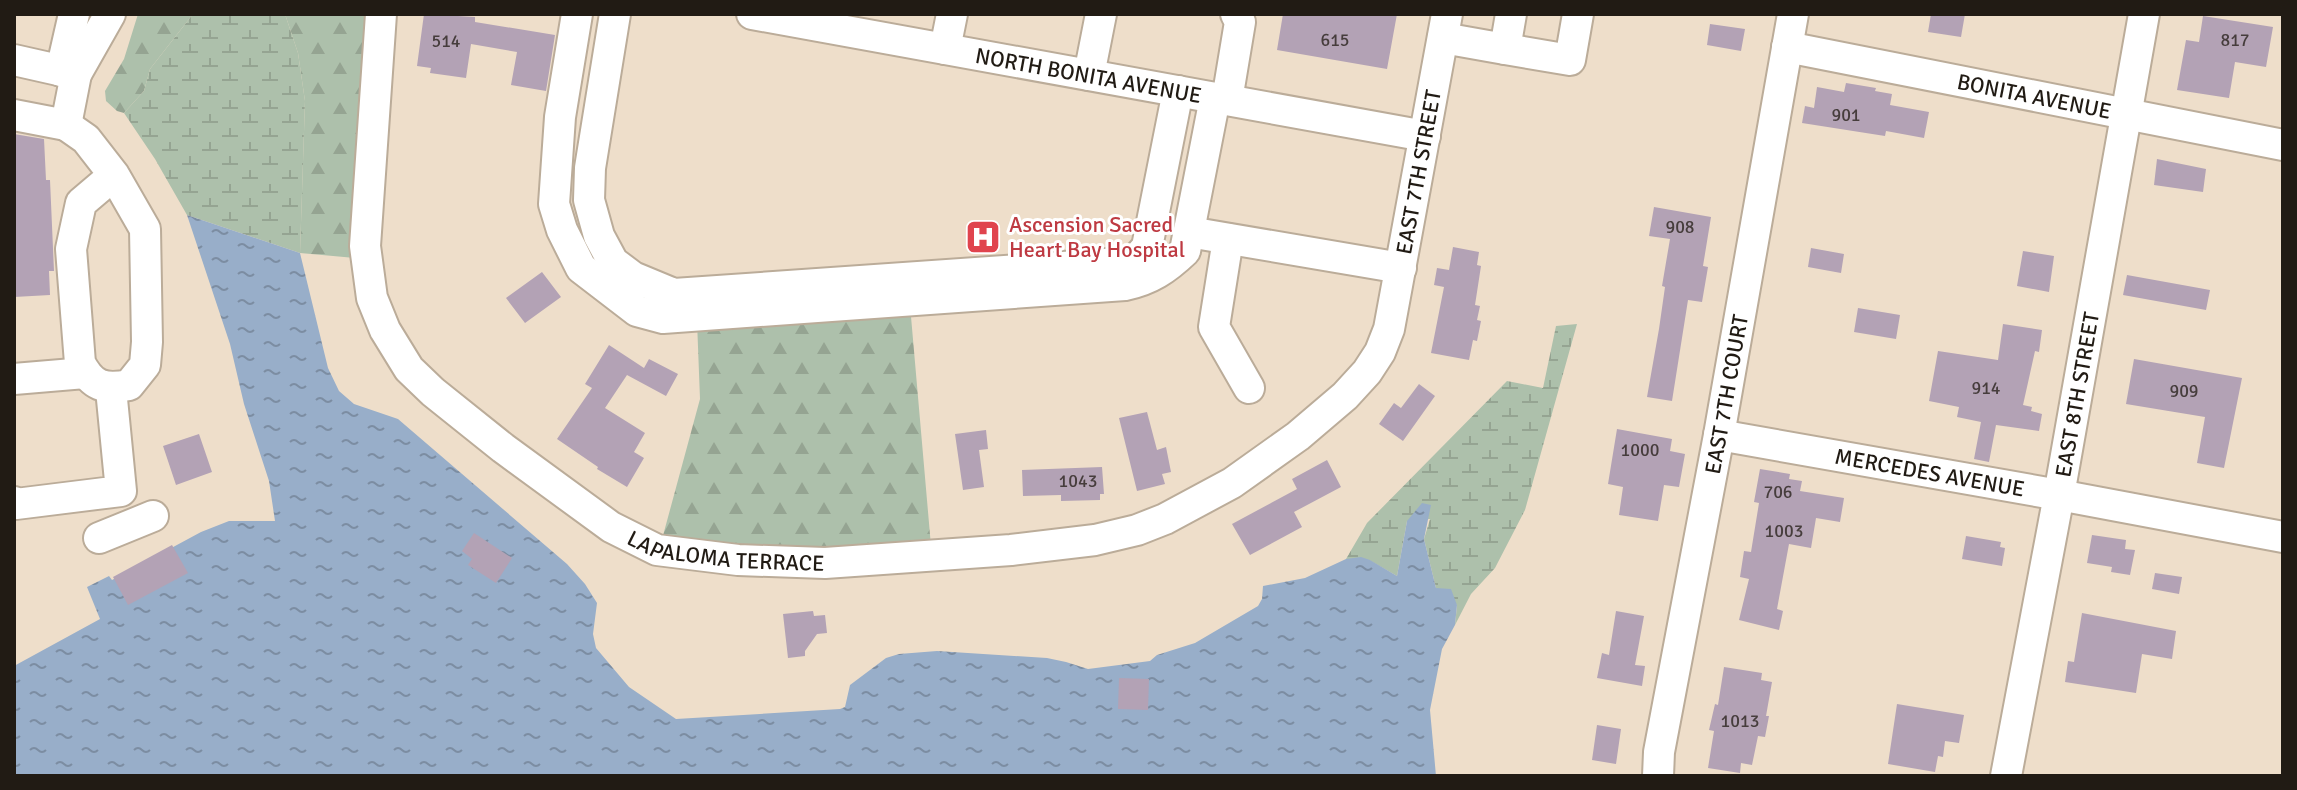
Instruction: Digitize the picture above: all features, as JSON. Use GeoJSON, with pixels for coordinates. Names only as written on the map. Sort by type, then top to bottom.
{"type":"FeatureCollection","features":[{"type":"Feature","properties":{"kind":"street"},"geometry":{"type":"LineString","coordinates":[[66,125],[74,14]]}},
{"type":"Feature","properties":{"kind":"street"},"geometry":{"type":"LineString","coordinates":[[69,72],[110,14]]}},
{"type":"Feature","properties":{"kind":"street","name":"LAPALOMA TERRACE"},"geometry":{"type":"LineString","coordinates":[[381,14],[365,246],[372,298],[385,330],[409,369],[454,410],[611,527],[657,550],[738,560],[846,562],[1011,550],[1095,540],[1137,530],[1165,519],[1232,483],[1298,436],[1345,396],[1367,372],[1380,352],[1389,329]]}},
{"type":"Feature","properties":{"kind":"street"},"geometry":{"type":"LineString","coordinates":[[577,14],[560,117],[554,204],[562,230],[581,268],[637,311],[663,318],[1125,285],[1145,281],[1167,268],[1185,251],[1202,162],[1240,22],[1236,14]]}},
{"type":"Feature","properties":{"kind":"street"},"geometry":{"type":"LineString","coordinates":[[615,14],[590,168],[589,200],[599,236],[613,262],[633,277],[674,294],[1134,262],[1147,247],[1178,91]]}},
{"type":"Feature","properties":{"kind":"street","name":"NORTH BONITA AVENUE"},"geometry":{"type":"LineString","coordinates":[[752,14],[872,25],[945,49],[1425,136]]}},
{"type":"Feature","properties":{"kind":"street"},"geometry":{"type":"LineString","coordinates":[[945,49],[952,14]]}},
{"type":"Feature","properties":{"kind":"street"},"geometry":{"type":"LineString","coordinates":[[1089,75],[1101,14]]}},
{"type":"Feature","properties":{"kind":"street"},"geometry":{"type":"LineString","coordinates":[[1505,49],[1511,14]]}},
{"type":"Feature","properties":{"kind":"street"},"geometry":{"type":"LineString","coordinates":[[1445,26],[1505,49],[1570,60],[1578,14]]}},
{"type":"Feature","properties":{"kind":"street","name":"EAST 7TH COURT"},"geometry":{"type":"LineString","coordinates":[[1658,776],[1659,752],[1719,435],[1793,14]]}},
{"type":"Feature","properties":{"kind":"street","name":"EAST 8TH STREET"},"geometry":{"type":"LineString","coordinates":[[2006,776],[2144,14]]}},
{"type":"Feature","properties":{"kind":"street","name":"EAST 7TH STREET"},"geometry":{"type":"LineString","coordinates":[[1389,329],[1445,26]]}},
{"type":"Feature","properties":{"kind":"street","name":"BONITA AVENUE"},"geometry":{"type":"LineString","coordinates":[[1787,47],[2283,145]]}},
{"type":"Feature","properties":{"kind":"street"},"geometry":{"type":"LineString","coordinates":[[14,60],[69,72]]}},
{"type":"Feature","properties":{"kind":"street"},"geometry":{"type":"LineString","coordinates":[[14,115],[66,125],[86,139],[114,175],[145,229],[145,365],[129,385],[111,389],[89,380],[80,363],[71,249],[81,203],[114,175]]}},
{"type":"Feature","properties":{"kind":"street"},"geometry":{"type":"LineString","coordinates":[[1189,232],[1401,268]]}},
{"type":"Feature","properties":{"kind":"street"},"geometry":{"type":"LineString","coordinates":[[1228,239],[1214,327],[1249,388]]}},
{"type":"Feature","properties":{"kind":"street"},"geometry":{"type":"LineString","coordinates":[[14,379],[85,373]]}},
{"type":"Feature","properties":{"kind":"street"},"geometry":{"type":"LineString","coordinates":[[99,538],[146,519],[121,491],[111,389]]}},
{"type":"Feature","properties":{"kind":"street","name":"MERCEDES AVENUE"},"geometry":{"type":"LineString","coordinates":[[1719,435],[2283,537]]}},
{"type":"Feature","properties":{"kind":"street"},"geometry":{"type":"LineString","coordinates":[[14,502],[121,491]]}},
{"type":"Feature","properties":{"kind":"green space"},"geometry":{"type":"Polygon","coordinates":[[[138,14],[193,14],[150,69],[144,91],[124,113],[106,101],[105,91],[124,59],[138,14]]]}},
{"type":"Feature","properties":{"kind":"green space"},"geometry":{"type":"Polygon","coordinates":[[[193,14],[285,14],[298,53],[305,101],[300,253],[187,215],[124,113],[144,91],[150,69],[193,14]]]}},
{"type":"Feature","properties":{"kind":"green space"},"geometry":{"type":"Polygon","coordinates":[[[285,14],[370,14],[355,258],[300,253],[305,101],[298,53],[285,14]]]}},
{"type":"Feature","properties":{"kind":"green space"},"geometry":{"type":"Polygon","coordinates":[[[910,305],[931,546],[860,552],[661,543],[700,399],[697,321],[910,305]]]}},
{"type":"Feature","properties":{"kind":"green space"},"geometry":{"type":"Polygon","coordinates":[[[1577,324],[1525,510],[1495,568],[1471,594],[1455,625],[1457,605],[1436,588],[1424,539],[1430,519],[1407,521],[1397,576],[1369,560],[1346,559],[1367,523],[1507,381],[1543,388],[1556,326],[1577,324]]]}},
{"type":"Feature","properties":{"kind":"water"},"geometry":{"type":"Polygon","coordinates":[[[187,215],[300,253],[328,368],[339,391],[354,404],[398,419],[567,564],[597,603],[593,634],[596,648],[629,687],[676,719],[840,709],[845,707],[850,685],[886,658],[899,654],[937,651],[1047,658],[1088,669],[1150,661],[1157,655],[1195,643],[1258,606],[1263,586],[1305,578],[1346,559],[1361,557],[1397,576],[1407,521],[1422,503],[1431,505],[1424,539],[1436,588],[1451,589],[1457,605],[1455,625],[1442,649],[1430,710],[1436,776],[14,776],[14,666],[100,619],[87,587],[109,576],[112,580],[201,532],[229,521],[275,521],[269,481],[244,404],[230,344],[187,215]]]}},
{"type":"Feature","properties":{"kind":"building"},"geometry":{"type":"Polygon","coordinates":[[[424,14],[475,17],[475,22],[555,35],[546,91],[511,85],[517,52],[471,44],[466,78],[430,73],[431,68],[417,66],[424,14]]]}},
{"type":"Feature","properties":{"kind":"building"},"geometry":{"type":"Polygon","coordinates":[[[1283,14],[1397,14],[1387,69],[1277,50],[1283,14]]]}},
{"type":"Feature","properties":{"kind":"building"},"geometry":{"type":"Polygon","coordinates":[[[1931,14],[1965,14],[1961,37],[1928,32],[1931,14]]]}},
{"type":"Feature","properties":{"kind":"building"},"geometry":{"type":"Polygon","coordinates":[[[2203,16],[2273,27],[2266,67],[2235,62],[2229,98],[2177,90],[2186,40],[2199,42],[2203,16]]]}},
{"type":"Feature","properties":{"kind":"building"},"geometry":{"type":"Polygon","coordinates":[[[1710,24],[1745,29],[1741,51],[1707,45],[1710,24]]]}},
{"type":"Feature","properties":{"kind":"building"},"geometry":{"type":"Polygon","coordinates":[[[1846,83],[1892,94],[1890,105],[1929,112],[1924,138],[1886,131],[1885,136],[1802,123],[1805,106],[1814,108],[1817,87],[1844,92],[1846,83]]]}},
{"type":"Feature","properties":{"kind":"building"},"geometry":{"type":"Polygon","coordinates":[[[14,134],[44,139],[46,180],[50,180],[54,271],[49,271],[50,295],[14,297],[14,134]]]}},
{"type":"Feature","properties":{"kind":"building"},"geometry":{"type":"Polygon","coordinates":[[[2157,159],[2206,169],[2203,192],[2154,185],[2157,159]]]}},
{"type":"Feature","properties":{"kind":"building"},"geometry":{"type":"Polygon","coordinates":[[[1654,207],[1711,217],[1703,266],[1708,267],[1702,302],[1688,300],[1672,401],[1647,397],[1670,239],[1649,236],[1654,207]]]}},
{"type":"Feature","properties":{"kind":"building"},"geometry":{"type":"Polygon","coordinates":[[[1453,247],[1479,252],[1477,265],[1481,266],[1475,305],[1480,306],[1477,320],[1481,321],[1469,360],[1431,353],[1444,287],[1434,285],[1437,268],[1449,270],[1453,247]]]}},
{"type":"Feature","properties":{"kind":"building"},"geometry":{"type":"Polygon","coordinates":[[[1811,248],[1844,254],[1841,273],[1808,267],[1811,248]]]}},
{"type":"Feature","properties":{"kind":"building"},"geometry":{"type":"Polygon","coordinates":[[[2023,251],[2054,256],[2049,292],[2017,286],[2023,251]]]}},
{"type":"Feature","properties":{"kind":"building"},"geometry":{"type":"Polygon","coordinates":[[[542,272],[561,297],[525,323],[506,298],[542,272]]]}},
{"type":"Feature","properties":{"kind":"building"},"geometry":{"type":"Polygon","coordinates":[[[2127,275],[2210,290],[2206,310],[2123,295],[2127,275]]]}},
{"type":"Feature","properties":{"kind":"building"},"geometry":{"type":"Polygon","coordinates":[[[1858,308],[1900,315],[1896,339],[1854,332],[1858,308]]]}},
{"type":"Feature","properties":{"kind":"building"},"geometry":{"type":"Polygon","coordinates":[[[2003,324],[2042,330],[2039,352],[2035,351],[2023,405],[2042,414],[2039,431],[1996,425],[1989,462],[1974,459],[1981,422],[1957,417],[1959,407],[1929,401],[1938,351],[1998,360],[2003,324]]]}},
{"type":"Feature","properties":{"kind":"building"},"geometry":{"type":"Polygon","coordinates":[[[609,345],[644,368],[649,359],[678,374],[666,396],[627,375],[605,408],[645,433],[634,452],[644,458],[627,487],[557,439],[592,388],[585,384],[609,345]]]}},
{"type":"Feature","properties":{"kind":"building"},"geometry":{"type":"Polygon","coordinates":[[[2134,359],[2242,378],[2224,468],[2197,463],[2205,417],[2126,404],[2134,359]]]}},
{"type":"Feature","properties":{"kind":"building"},"geometry":{"type":"Polygon","coordinates":[[[1419,384],[1435,396],[1403,441],[1379,424],[1394,403],[1401,408],[1419,384]]]}},
{"type":"Feature","properties":{"kind":"building"},"geometry":{"type":"Polygon","coordinates":[[[1147,412],[1157,450],[1166,447],[1171,472],[1162,474],[1165,484],[1137,491],[1119,418],[1147,412]]]}},
{"type":"Feature","properties":{"kind":"building"},"geometry":{"type":"Polygon","coordinates":[[[1617,429],[1672,439],[1670,451],[1685,454],[1679,487],[1664,485],[1658,521],[1619,515],[1623,487],[1608,484],[1617,429]]]}},
{"type":"Feature","properties":{"kind":"building"},"geometry":{"type":"Polygon","coordinates":[[[986,430],[988,449],[979,450],[984,487],[963,490],[955,434],[986,430]]]}},
{"type":"Feature","properties":{"kind":"building"},"geometry":{"type":"Polygon","coordinates":[[[199,434],[212,472],[176,485],[163,446],[199,434]]]}},
{"type":"Feature","properties":{"kind":"building"},"geometry":{"type":"Polygon","coordinates":[[[1327,460],[1341,487],[1294,512],[1302,527],[1250,555],[1232,524],[1297,489],[1292,479],[1327,460]]]}},
{"type":"Feature","properties":{"kind":"building"},"geometry":{"type":"Polygon","coordinates":[[[1102,467],[1104,494],[1100,494],[1100,500],[1061,501],[1061,495],[1023,496],[1022,470],[1102,467]]]}},
{"type":"Feature","properties":{"kind":"building"},"geometry":{"type":"Polygon","coordinates":[[[1760,469],[1790,474],[1789,479],[1802,481],[1800,491],[1844,498],[1840,522],[1816,518],[1811,548],[1789,544],[1777,609],[1783,611],[1779,630],[1739,620],[1749,579],[1740,577],[1744,551],[1751,552],[1759,503],[1754,502],[1760,469]]]}},
{"type":"Feature","properties":{"kind":"building"},"geometry":{"type":"Polygon","coordinates":[[[474,533],[512,558],[496,583],[468,565],[472,559],[462,551],[474,533]]]}},
{"type":"Feature","properties":{"kind":"building"},"geometry":{"type":"Polygon","coordinates":[[[2092,535],[2126,540],[2125,549],[2135,550],[2130,575],[2111,572],[2112,567],[2087,563],[2092,535]]]}},
{"type":"Feature","properties":{"kind":"building"},"geometry":{"type":"Polygon","coordinates":[[[1966,536],[2001,542],[2000,547],[2005,548],[2002,566],[1962,559],[1966,536]]]}},
{"type":"Feature","properties":{"kind":"building"},"geometry":{"type":"Polygon","coordinates":[[[172,545],[188,573],[128,605],[113,577],[172,545]]]}},
{"type":"Feature","properties":{"kind":"building"},"geometry":{"type":"Polygon","coordinates":[[[2155,573],[2182,577],[2179,594],[2152,589],[2155,573]]]}},
{"type":"Feature","properties":{"kind":"building"},"geometry":{"type":"Polygon","coordinates":[[[813,611],[814,616],[825,615],[827,633],[817,634],[805,656],[788,658],[783,614],[813,611]]]}},
{"type":"Feature","properties":{"kind":"building"},"geometry":{"type":"Polygon","coordinates":[[[1616,611],[1644,616],[1635,665],[1645,666],[1642,686],[1597,678],[1602,653],[1609,655],[1616,611]]]}},
{"type":"Feature","properties":{"kind":"building"},"geometry":{"type":"Polygon","coordinates":[[[2082,613],[2176,631],[2172,659],[2142,654],[2136,693],[2065,682],[2068,661],[2074,662],[2082,613]]]}},
{"type":"Feature","properties":{"kind":"building"},"geometry":{"type":"Polygon","coordinates":[[[1724,667],[1762,673],[1761,680],[1772,682],[1765,737],[1758,736],[1752,765],[1741,763],[1740,773],[1708,768],[1714,731],[1709,730],[1715,704],[1718,705],[1724,667]]]}},
{"type":"Feature","properties":{"kind":"building"},"geometry":{"type":"Polygon","coordinates":[[[1119,678],[1149,679],[1148,710],[1118,709],[1119,678]]]}},
{"type":"Feature","properties":{"kind":"building"},"geometry":{"type":"Polygon","coordinates":[[[1897,704],[1964,715],[1959,743],[1945,741],[1943,757],[1938,756],[1935,772],[1888,764],[1897,704]]]}},
{"type":"Feature","properties":{"kind":"building"},"geometry":{"type":"Polygon","coordinates":[[[1597,725],[1621,729],[1616,764],[1592,760],[1597,725]]]}},
{"type":"Feature","properties":{"kind":"place","name":"Ascension Sacred Heart Bay Hospital"},"geometry":{"type":"Point","coordinates":[983,237]}}]}
